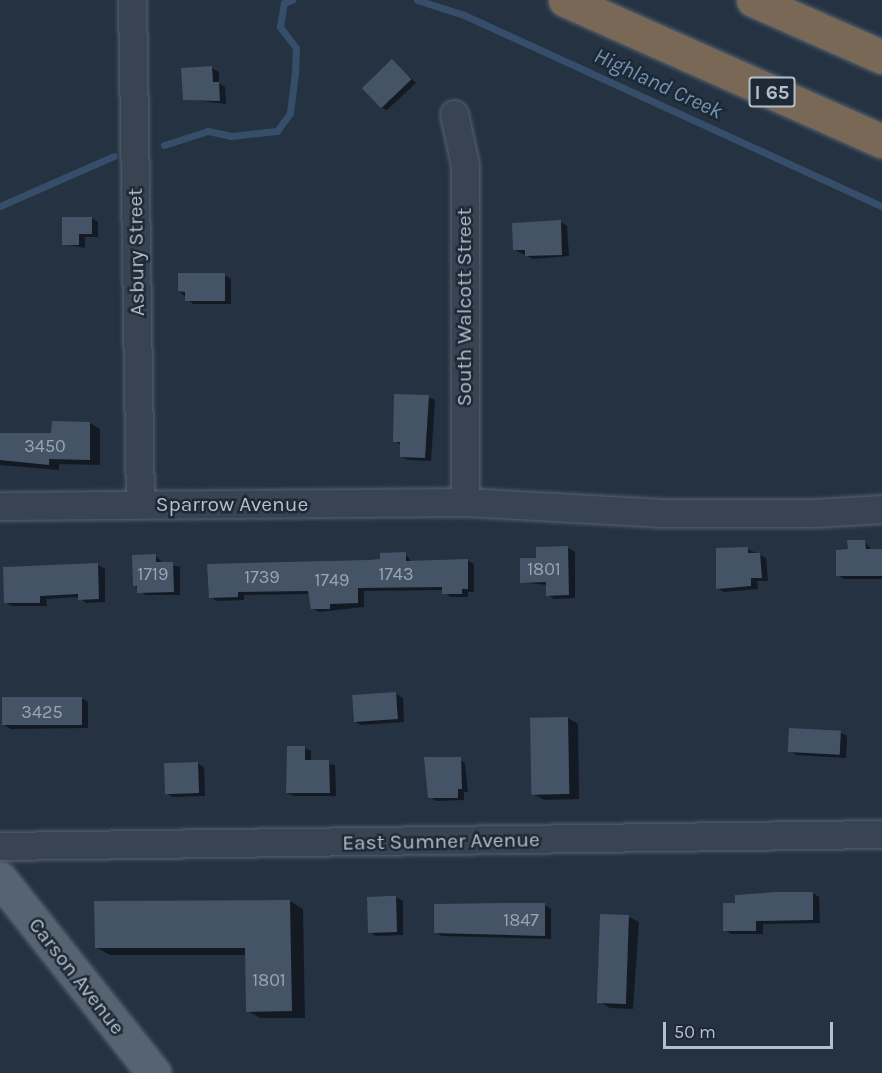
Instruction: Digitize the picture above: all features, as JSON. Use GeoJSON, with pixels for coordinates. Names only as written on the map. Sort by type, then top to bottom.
{"type":"FeatureCollection","features":[{"type":"Feature","properties":{"kind":"highway","name":"I 65"},"geometry":{"type":"LineString","coordinates":[[565,0],[882,141]]}},
{"type":"Feature","properties":{"kind":"highway"},"geometry":{"type":"LineString","coordinates":[[753,0],[882,57]]}},
{"type":"Feature","properties":{"kind":"main road","name":"Carson Avenue"},"geometry":{"type":"LineString","coordinates":[[0,879],[154,1073]]}},
{"type":"Feature","properties":{"kind":"street","name":"Asbury Street"},"geometry":{"type":"LineString","coordinates":[[132,0],[140,504]]}},
{"type":"Feature","properties":{"kind":"street","name":"South Walcott Street"},"geometry":{"type":"LineString","coordinates":[[454,114],[465,165],[465,502]]}},
{"type":"Feature","properties":{"kind":"street","name":"Sparrow Avenue"},"geometry":{"type":"LineString","coordinates":[[0,506],[465,502],[659,513],[815,513],[882,508]]}},
{"type":"Feature","properties":{"kind":"street","name":"East Sumner Avenue"},"geometry":{"type":"LineString","coordinates":[[0,846],[882,834]]}},
{"type":"Feature","properties":{"kind":"building"},"geometry":{"type":"Polygon","coordinates":[[[392,59],[411,79],[381,108],[362,88],[392,59]]]}},
{"type":"Feature","properties":{"kind":"building"},"geometry":{"type":"Polygon","coordinates":[[[212,66],[213,82],[219,82],[220,101],[183,100],[181,68],[212,66]]]}},
{"type":"Feature","properties":{"kind":"building"},"geometry":{"type":"Polygon","coordinates":[[[62,217],[92,217],[92,234],[79,234],[79,245],[62,245],[62,217]]]}},
{"type":"Feature","properties":{"kind":"building"},"geometry":{"type":"Polygon","coordinates":[[[561,220],[562,255],[525,256],[525,250],[513,250],[512,223],[561,220]]]}},
{"type":"Feature","properties":{"kind":"building"},"geometry":{"type":"Polygon","coordinates":[[[178,273],[225,273],[225,301],[185,301],[185,292],[178,291],[178,273]]]}},
{"type":"Feature","properties":{"kind":"building"},"geometry":{"type":"Polygon","coordinates":[[[394,394],[429,395],[425,458],[400,457],[400,442],[393,442],[394,394]]]}},
{"type":"Feature","properties":{"kind":"building"},"geometry":{"type":"Polygon","coordinates":[[[52,421],[90,422],[90,460],[49,459],[49,465],[0,460],[0,433],[51,433],[52,421]]]}},
{"type":"Feature","properties":{"kind":"building"},"geometry":{"type":"Polygon","coordinates":[[[847,540],[865,540],[866,549],[882,549],[882,576],[836,576],[836,550],[848,549],[847,540]]]}},
{"type":"Feature","properties":{"kind":"building"},"geometry":{"type":"Polygon","coordinates":[[[568,546],[569,595],[546,596],[546,582],[520,583],[520,558],[536,558],[536,547],[568,546]]]}},
{"type":"Feature","properties":{"kind":"building"},"geometry":{"type":"Polygon","coordinates":[[[748,547],[748,553],[760,553],[762,578],[751,578],[751,586],[716,589],[716,548],[748,547]]]}},
{"type":"Feature","properties":{"kind":"building"},"geometry":{"type":"Polygon","coordinates":[[[406,552],[406,561],[468,559],[468,589],[462,589],[462,594],[442,594],[442,587],[358,588],[358,603],[330,604],[330,609],[311,609],[308,591],[238,592],[238,597],[209,598],[207,564],[369,560],[380,559],[380,553],[406,552]]]}},
{"type":"Feature","properties":{"kind":"building"},"geometry":{"type":"Polygon","coordinates":[[[156,554],[156,562],[173,562],[174,592],[137,593],[137,586],[133,586],[132,555],[156,554]]]}},
{"type":"Feature","properties":{"kind":"building"},"geometry":{"type":"Polygon","coordinates":[[[98,563],[99,599],[78,600],[78,594],[40,596],[40,603],[4,603],[3,567],[98,563]]]}},
{"type":"Feature","properties":{"kind":"building"},"geometry":{"type":"Polygon","coordinates":[[[396,692],[398,719],[354,722],[352,695],[396,692]]]}},
{"type":"Feature","properties":{"kind":"building"},"geometry":{"type":"Polygon","coordinates":[[[2,697],[82,697],[82,725],[2,725],[2,697]]]}},
{"type":"Feature","properties":{"kind":"building"},"geometry":{"type":"Polygon","coordinates":[[[568,717],[569,794],[531,795],[530,718],[568,717]]]}},
{"type":"Feature","properties":{"kind":"building"},"geometry":{"type":"Polygon","coordinates":[[[789,728],[841,731],[840,755],[788,752],[789,728]]]}},
{"type":"Feature","properties":{"kind":"building"},"geometry":{"type":"Polygon","coordinates":[[[287,746],[305,746],[305,760],[329,760],[330,793],[286,793],[287,746]]]}},
{"type":"Feature","properties":{"kind":"building"},"geometry":{"type":"Polygon","coordinates":[[[424,757],[461,757],[462,789],[458,789],[458,798],[428,798],[424,757]]]}},
{"type":"Feature","properties":{"kind":"building"},"geometry":{"type":"Polygon","coordinates":[[[198,762],[199,793],[165,794],[164,763],[198,762]]]}},
{"type":"Feature","properties":{"kind":"building"},"geometry":{"type":"Polygon","coordinates":[[[813,892],[813,920],[756,921],[756,931],[723,931],[723,903],[735,903],[735,895],[813,892]]]}},
{"type":"Feature","properties":{"kind":"building"},"geometry":{"type":"Polygon","coordinates":[[[396,896],[397,932],[368,933],[367,897],[396,896]]]}},
{"type":"Feature","properties":{"kind":"building"},"geometry":{"type":"Polygon","coordinates":[[[290,900],[292,1011],[246,1012],[245,948],[95,948],[94,901],[290,900]]]}},
{"type":"Feature","properties":{"kind":"building"},"geometry":{"type":"Polygon","coordinates":[[[545,903],[545,936],[434,933],[434,904],[545,903]]]}},
{"type":"Feature","properties":{"kind":"building"},"geometry":{"type":"Polygon","coordinates":[[[600,914],[629,915],[626,1004],[597,1003],[600,914]]]}},
{"type":"Feature","properties":{"kind":"waterway","name":"Highland Creek"},"geometry":{"type":"LineString","coordinates":[[164,145],[208,131],[231,136],[277,131],[290,113],[295,75],[296,48],[280,27],[284,3],[292,0]]}},
{"type":"Feature","properties":{"kind":"waterway","name":"Highland Creek"},"geometry":{"type":"LineString","coordinates":[[417,0],[464,15],[882,206]]}},
{"type":"Feature","properties":{"kind":"waterway","name":"Highland Creek"},"geometry":{"type":"LineString","coordinates":[[0,206],[114,156]]}}]}
